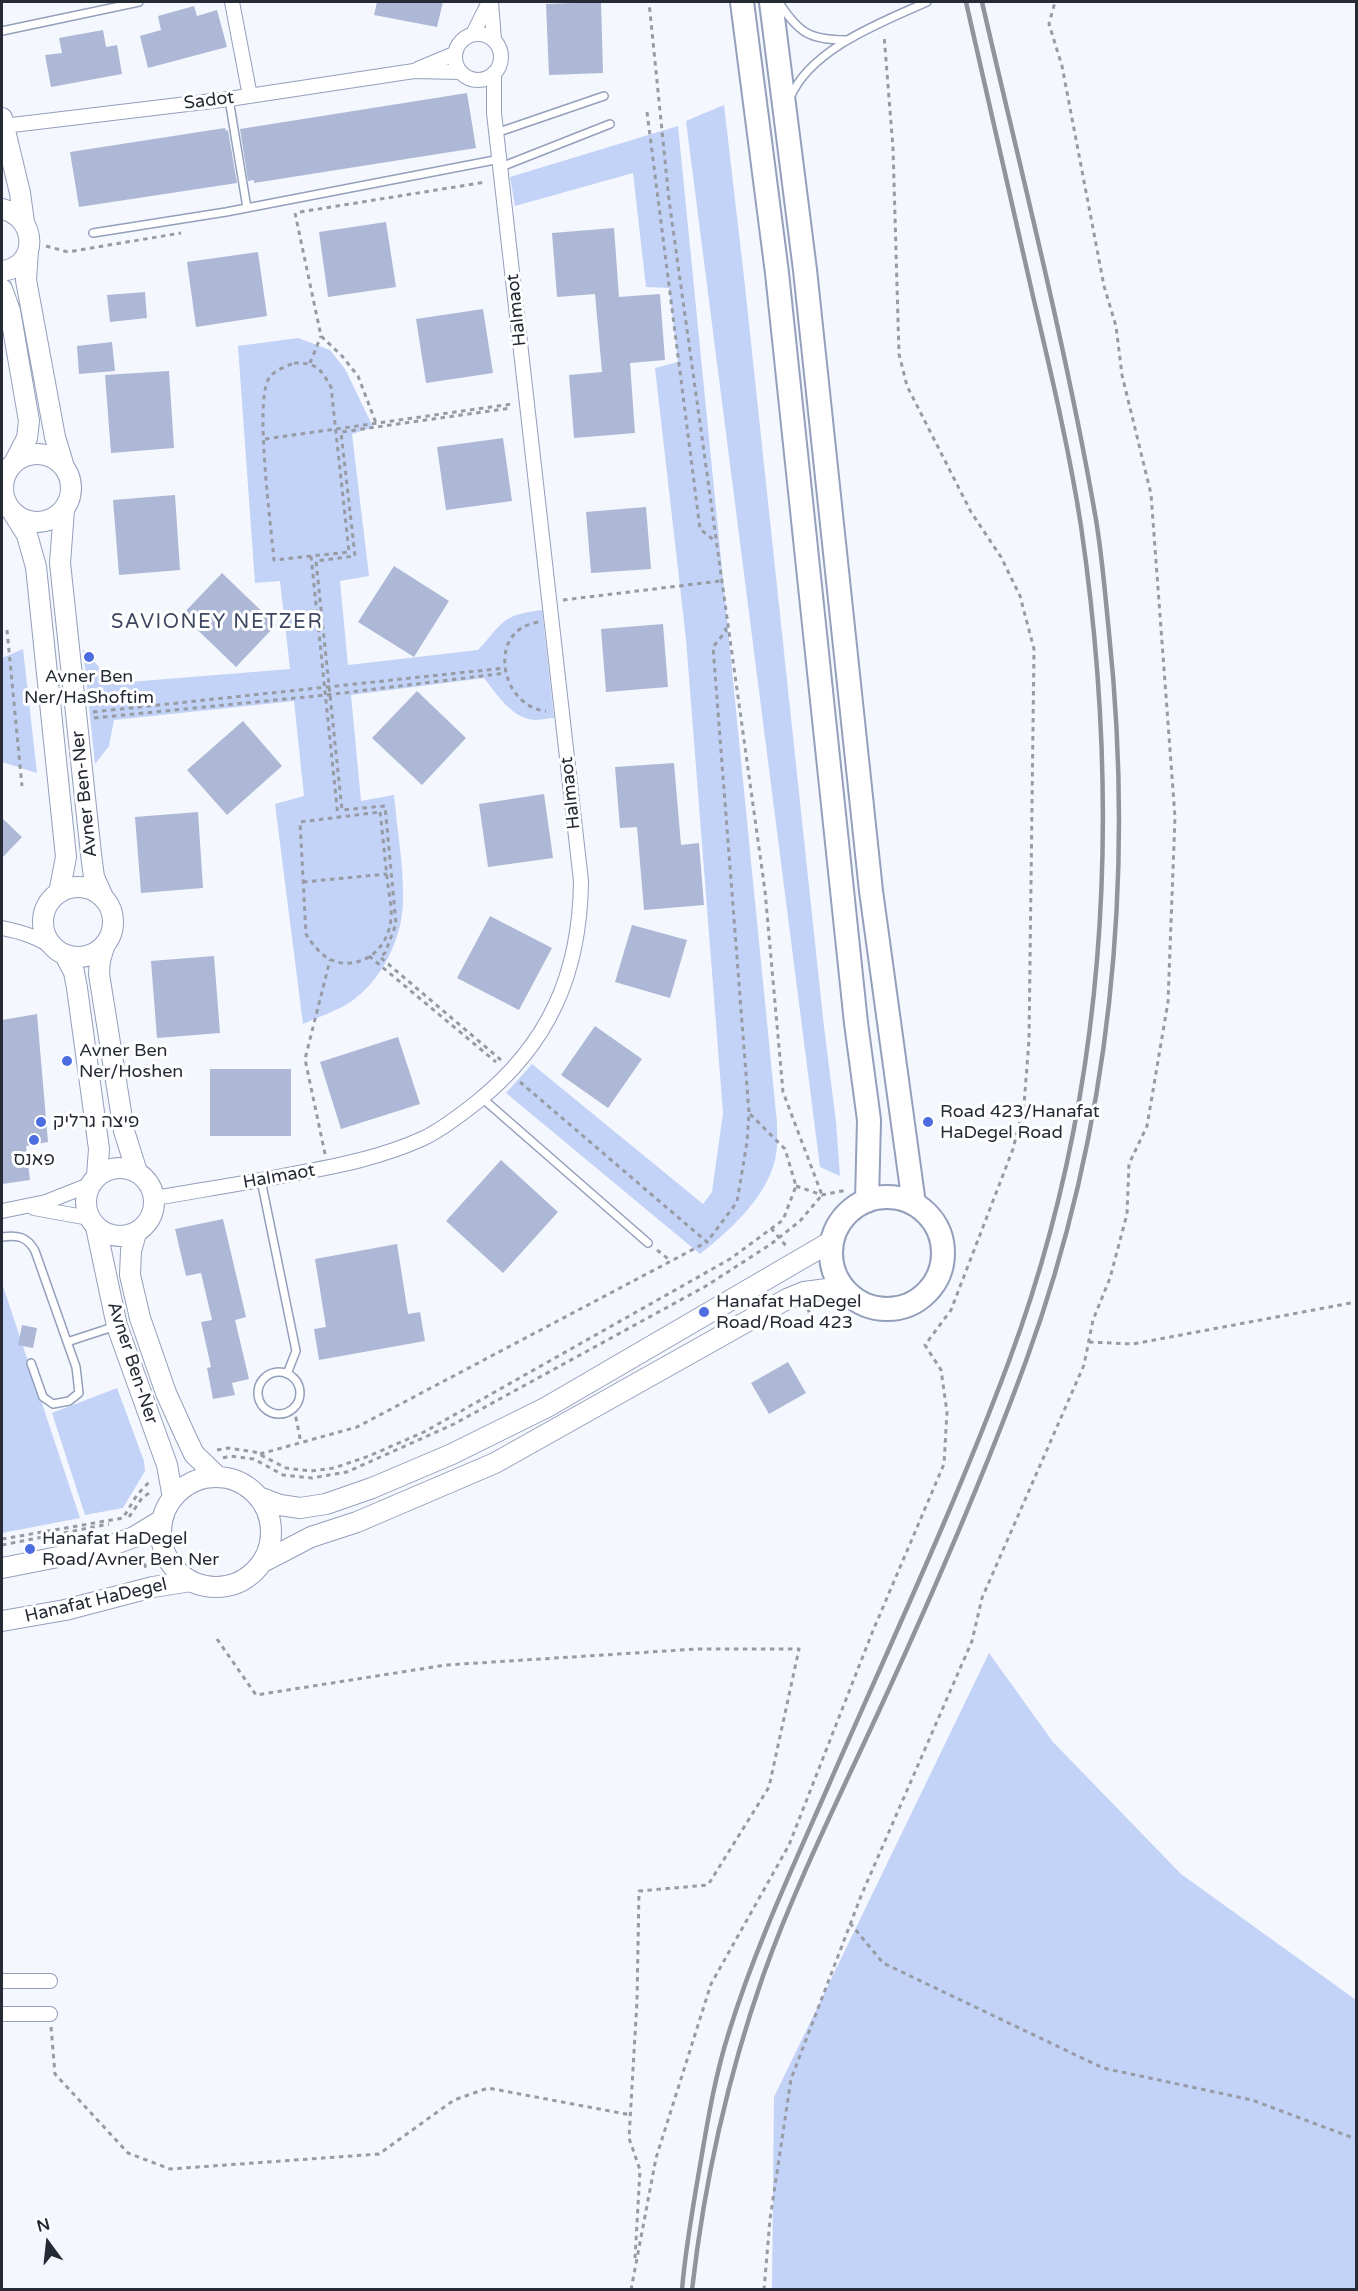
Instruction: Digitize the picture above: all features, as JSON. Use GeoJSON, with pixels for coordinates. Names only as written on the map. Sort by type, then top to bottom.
{"type":"FeatureCollection","features":[{"type":"Feature","properties":{"kind":"main road"},"geometry":{"type":"LineString","coordinates":[[742,2],[778,285],[856,1023],[869,1120],[867,1201]]}},
{"type":"Feature","properties":{"kind":"main road"},"geometry":{"type":"LineString","coordinates":[[771,2],[805,270],[871,891],[914,1204]]}},
{"type":"Feature","properties":{"kind":"main road"},"geometry":{"type":"LineString","coordinates":[[891,1197],[914,1204],[932,1218],[942,1240],[943,1263],[939,1275],[926,1293],[908,1305],[885,1309],[862,1303],[843,1287],[831,1257],[832,1241],[845,1216],[855,1207],[867,1201],[891,1197]]}},
{"type":"Feature","properties":{"kind":"street"},"geometry":{"type":"LineString","coordinates":[[232,2],[250,96]]}},
{"type":"Feature","properties":{"kind":"street"},"geometry":{"type":"LineString","coordinates":[[474,34],[490,2]]}},
{"type":"Feature","properties":{"kind":"street"},"geometry":{"type":"LineString","coordinates":[[490,2],[494,40],[501,53],[501,60],[495,73],[486,78],[470,79],[460,72],[454,54],[461,41],[474,34],[481,34],[494,40]]}},
{"type":"Feature","properties":{"kind":"street","name":"Sadot"},"geometry":{"type":"LineString","coordinates":[[414,71],[454,54]]}},
{"type":"Feature","properties":{"kind":"street","name":"Sadot"},"geometry":{"type":"LineString","coordinates":[[4,126],[229,99],[414,71],[460,72]]}},
{"type":"Feature","properties":{"kind":"street","name":"HaImaot"},"geometry":{"type":"LineString","coordinates":[[155,1198],[328,1168],[392,1151],[425,1137],[455,1120],[525,1057],[543,1029],[570,968],[577,938],[581,881],[496,133],[495,73]]}},
{"type":"Feature","properties":{"kind":"street","name":"HaImaot"},"geometry":{"type":"LineString","coordinates":[[478,80],[494,113]]}},
{"type":"Feature","properties":{"kind":"street"},"geometry":{"type":"LineString","coordinates":[[2,163],[4,126]]}},
{"type":"Feature","properties":{"kind":"street"},"geometry":{"type":"LineString","coordinates":[[4,126],[24,222]]}},
{"type":"Feature","properties":{"kind":"street"},"geometry":{"type":"LineString","coordinates":[[2,209],[18,215],[30,235],[26,280],[55,437],[71,488],[69,500],[63,510],[54,518],[44,522],[32,522],[12,511],[6,501],[2,484],[27,438],[29,421],[10,311],[2,289]]}},
{"type":"Feature","properties":{"kind":"street"},"geometry":{"type":"LineString","coordinates":[[2,271],[16,266],[28,251]]}},
{"type":"Feature","properties":{"kind":"street"},"geometry":{"type":"LineString","coordinates":[[14,463],[32,454],[44,454],[55,459],[64,467]]}},
{"type":"Feature","properties":{"kind":"street","name":"Avner Ben-Ner"},"geometry":{"type":"LineString","coordinates":[[63,510],[60,563],[91,854],[94,877],[103,897]]}},
{"type":"Feature","properties":{"kind":"street","name":"Avner Ben-Ner"},"geometry":{"type":"LineString","coordinates":[[12,511],[27,535],[36,567],[66,857],[59,893]]}},
{"type":"Feature","properties":{"kind":"street"},"geometry":{"type":"LineString","coordinates":[[2,1211],[26,1208],[93,1181],[116,1168],[136,1172],[149,1183],[155,1198],[151,1218],[136,1233],[114,1236],[104,1232],[93,1222],[85,1202],[93,1181],[99,1149],[77,988],[74,972],[48,940],[43,920],[45,909],[59,893],[70,888],[82,887],[103,897],[110,907],[113,918],[113,929],[104,947],[99,974],[124,1131],[136,1172]]}},
{"type":"Feature","properties":{"kind":"street"},"geometry":{"type":"LineString","coordinates":[[2,928],[25,933],[42,940],[60,952],[86,957],[104,947]]}},
{"type":"Feature","properties":{"kind":"street"},"geometry":{"type":"LineString","coordinates":[[26,1208],[93,1222]]}},
{"type":"Feature","properties":{"kind":"street","name":"Avner Ben-Ner"},"geometry":{"type":"LineString","coordinates":[[93,1222],[117,1326],[168,1472],[173,1498]]}},
{"type":"Feature","properties":{"kind":"street","name":"Avner Ben-Ner"},"geometry":{"type":"LineString","coordinates":[[136,1233],[131,1251],[130,1275],[141,1318],[166,1393],[198,1459],[218,1477]]}},
{"type":"Feature","properties":{"kind":"street"},"geometry":{"type":"LineString","coordinates":[[259,1497],[270,1517],[272,1529],[268,1552],[254,1572],[231,1586],[210,1587],[182,1576],[169,1560],[162,1541],[162,1520],[173,1498],[193,1482],[218,1477],[241,1483],[259,1497],[280,1505],[300,1508],[326,1504],[372,1488],[452,1454],[547,1407],[832,1241]]}},
{"type":"Feature","properties":{"kind":"street"},"geometry":{"type":"LineString","coordinates":[[263,1562],[311,1537],[386,1510],[495,1463],[787,1299],[804,1292],[843,1287]]}},
{"type":"Feature","properties":{"kind":"street"},"geometry":{"type":"LineString","coordinates":[[2,1568],[104,1548],[134,1537],[162,1520]]}},
{"type":"Feature","properties":{"kind":"street","name":"Hanafat HaDegel"},"geometry":{"type":"LineString","coordinates":[[2,1621],[65,1610],[153,1587],[191,1581]]}},
{"type":"Feature","properties":{"kind":"street"},"geometry":{"type":"LineString","coordinates":[[2,1981],[50,1981]]}},
{"type":"Feature","properties":{"kind":"street"},"geometry":{"type":"LineString","coordinates":[[2,2014],[50,2014]]}},
{"type":"Feature","properties":{"kind":"lane"},"geometry":{"type":"LineString","coordinates":[[2,31],[139,2]]}},
{"type":"Feature","properties":{"kind":"lane"},"geometry":{"type":"LineString","coordinates":[[778,2],[802,32],[823,40],[846,40]]}},
{"type":"Feature","properties":{"kind":"lane"},"geometry":{"type":"LineString","coordinates":[[785,111],[795,88],[811,69],[846,40],[927,2]]}},
{"type":"Feature","properties":{"kind":"lane"},"geometry":{"type":"LineString","coordinates":[[496,133],[604,96]]}},
{"type":"Feature","properties":{"kind":"lane"},"geometry":{"type":"LineString","coordinates":[[229,99],[247,208]]}},
{"type":"Feature","properties":{"kind":"lane"},"geometry":{"type":"LineString","coordinates":[[93,233],[501,163],[610,124]]}},
{"type":"Feature","properties":{"kind":"lane"},"geometry":{"type":"LineString","coordinates":[[482,1098],[648,1243]]}},
{"type":"Feature","properties":{"kind":"lane"},"geometry":{"type":"LineString","coordinates":[[261,1180],[296,1351],[288,1374]]}},
{"type":"Feature","properties":{"kind":"lane"},"geometry":{"type":"LineString","coordinates":[[2,1237],[16,1235],[31,1243],[67,1342],[79,1382],[79,1393],[69,1401],[53,1404],[43,1397],[31,1363]]}},
{"type":"Feature","properties":{"kind":"lane"},"geometry":{"type":"LineString","coordinates":[[67,1342],[117,1326]]}},
{"type":"Feature","properties":{"kind":"lane"},"geometry":{"type":"LineString","coordinates":[[281,1372],[288,1374],[300,1389],[298,1403],[294,1408],[282,1414],[268,1412],[262,1407],[257,1394],[261,1380],[267,1375],[281,1372]]}},
{"type":"Feature","properties":{"kind":"path"},"geometry":{"type":"LineString","coordinates":[[198,1459],[230,1456],[254,1459],[284,1475],[312,1478],[347,1472],[454,1424],[706,1286],[800,1221],[822,1195],[783,1092],[765,891],[669,200],[648,2]]}},
{"type":"Feature","properties":{"kind":"path"},"geometry":{"type":"LineString","coordinates":[[764,2289],[770,2219],[790,2079],[850,1923],[972,1641],[982,1598],[1084,1365],[1093,1320],[1110,1278],[1126,1214],[1129,1164],[1147,1126],[1168,1002],[1175,817],[1151,494],[1122,375],[1116,326],[1104,286],[1062,66],[1049,24],[1055,2]]}},
{"type":"Feature","properties":{"kind":"path"},"geometry":{"type":"LineString","coordinates":[[631,2289],[656,2158],[711,1984],[789,1845],[872,1633],[944,1464],[947,1412],[942,1371],[925,1345],[951,1310],[1013,1149],[1024,1105],[1029,1040],[1034,649],[1020,596],[1001,557],[971,512],[907,386],[899,354],[893,148],[883,21]]}},
{"type":"Feature","properties":{"kind":"path"},"geometry":{"type":"LineString","coordinates":[[260,1455],[357,1427],[707,1242],[737,1202],[747,1142],[749,1113],[713,647],[726,631],[716,541],[700,529],[647,112]]}},
{"type":"Feature","properties":{"kind":"path"},"geometry":{"type":"LineString","coordinates":[[295,213],[321,336],[310,363]]}},
{"type":"Feature","properties":{"kind":"path"},"geometry":{"type":"LineString","coordinates":[[321,336],[342,356],[358,376],[376,423]]}},
{"type":"Feature","properties":{"kind":"path"},"geometry":{"type":"LineString","coordinates":[[294,363],[310,363],[322,373],[331,387],[336,429],[349,552],[274,560],[264,439],[264,391],[268,378],[280,368],[294,363]]}},
{"type":"Feature","properties":{"kind":"path"},"geometry":{"type":"LineString","coordinates":[[264,439],[527,404]]}},
{"type":"Feature","properties":{"kind":"path"},"geometry":{"type":"LineString","coordinates":[[327,687],[316,561],[355,556],[341,432],[527,404]]}},
{"type":"Feature","properties":{"kind":"path"},"geometry":{"type":"LineString","coordinates":[[311,556],[342,810],[385,806],[396,924],[385,953],[380,957],[707,1242]]}},
{"type":"Feature","properties":{"kind":"path"},"geometry":{"type":"LineString","coordinates":[[549,602],[720,581]]}},
{"type":"Feature","properties":{"kind":"path"},"geometry":{"type":"LineString","coordinates":[[551,620],[532,623],[517,630],[508,641],[504,660],[507,680],[515,692],[529,705],[540,711],[562,713]]}},
{"type":"Feature","properties":{"kind":"path"},"geometry":{"type":"LineString","coordinates":[[7,630],[22,786]]}},
{"type":"Feature","properties":{"kind":"path"},"geometry":{"type":"LineString","coordinates":[[77,717],[505,668]]}},
{"type":"Feature","properties":{"kind":"path"},"geometry":{"type":"LineString","coordinates":[[77,717],[328,694],[506,673]]}},
{"type":"Feature","properties":{"kind":"path"},"geometry":{"type":"LineString","coordinates":[[328,694],[338,817]]}},
{"type":"Feature","properties":{"kind":"path"},"geometry":{"type":"LineString","coordinates":[[380,812],[392,918],[386,938],[378,952],[348,964],[330,960],[314,948],[306,934],[300,822],[338,817],[380,812]]}},
{"type":"Feature","properties":{"kind":"path"},"geometry":{"type":"LineString","coordinates":[[303,882],[387,874]]}},
{"type":"Feature","properties":{"kind":"path"},"geometry":{"type":"LineString","coordinates":[[369,956],[511,1072]]}},
{"type":"Feature","properties":{"kind":"path"},"geometry":{"type":"LineString","coordinates":[[328,1168],[305,1059],[330,960]]}},
{"type":"Feature","properties":{"kind":"path"},"geometry":{"type":"LineString","coordinates":[[198,1459],[228,1448],[255,1452],[286,1468],[311,1471],[334,1468],[369,1456],[424,1432],[730,1259],[783,1220],[796,1186],[785,1149],[749,1113]]}},
{"type":"Feature","properties":{"kind":"path"},"geometry":{"type":"LineString","coordinates":[[648,1243],[671,1261]]}},
{"type":"Feature","properties":{"kind":"path"},"geometry":{"type":"LineString","coordinates":[[1089,1342],[1133,1344],[1356,1302]]}},
{"type":"Feature","properties":{"kind":"path"},"geometry":{"type":"LineString","coordinates":[[294,1408],[301,1443]]}},
{"type":"Feature","properties":{"kind":"path"},"geometry":{"type":"LineString","coordinates":[[2,1539],[123,1518],[137,1495],[168,1472]]}},
{"type":"Feature","properties":{"kind":"path"},"geometry":{"type":"LineString","coordinates":[[2,1545],[125,1521],[142,1498],[168,1472]]}},
{"type":"Feature","properties":{"kind":"path"},"geometry":{"type":"LineString","coordinates":[[134,1537],[153,1587]]}},
{"type":"Feature","properties":{"kind":"path"},"geometry":{"type":"LineString","coordinates":[[217,1639],[256,1695],[446,1665],[697,1649],[799,1648],[769,1787],[708,1885],[639,1891],[637,2001],[629,2138],[640,2170],[635,2270]]}},
{"type":"Feature","properties":{"kind":"path"},"geometry":{"type":"LineString","coordinates":[[850,1923],[884,1963],[1103,2068],[1252,2100],[1356,2139]]}},
{"type":"Feature","properties":{"kind":"path"},"geometry":{"type":"LineString","coordinates":[[50,2014],[55,2074],[128,2153],[170,2169],[379,2154],[454,2100],[488,2088],[630,2115]]}},
{"type":"Feature","properties":{"kind":"shaded area"},"geometry":{"type":"Polygon","coordinates":[[[724,105],[836,1122],[840,1176],[820,1167],[686,121],[724,105]]]}},
{"type":"Feature","properties":{"kind":"shaded area"},"geometry":{"type":"Polygon","coordinates":[[[678,126],[777,1123],[776,1156],[764,1187],[745,1213],[700,1254],[506,1093],[532,1064],[703,1204],[712,1192],[723,1113],[686,639],[655,368],[678,362],[669,288],[646,287],[633,173],[515,206],[510,177],[678,126]]]}},
{"type":"Feature","properties":{"kind":"shaded area"},"geometry":{"type":"Polygon","coordinates":[[[298,338],[330,350],[345,369],[373,427],[352,434],[369,576],[340,581],[348,665],[478,650],[504,621],[518,614],[542,610],[554,718],[535,720],[519,715],[499,698],[484,678],[351,695],[361,801],[394,795],[402,874],[402,914],[388,958],[371,983],[349,1003],[303,1024],[275,804],[304,796],[294,701],[114,720],[109,746],[95,764],[83,649],[99,667],[105,684],[290,669],[280,581],[255,583],[238,346],[298,338]]]}},
{"type":"Feature","properties":{"kind":"shaded area"},"geometry":{"type":"Polygon","coordinates":[[[23,649],[37,773],[2,762],[2,658],[23,649]]]}},
{"type":"Feature","properties":{"kind":"shaded area"},"geometry":{"type":"Polygon","coordinates":[[[2,1283],[80,1518],[2,1533],[2,1283]]]}},
{"type":"Feature","properties":{"kind":"shaded area"},"geometry":{"type":"Polygon","coordinates":[[[117,1388],[144,1461],[145,1471],[123,1508],[85,1515],[52,1413],[117,1388]]]}},
{"type":"Feature","properties":{"kind":"shaded area"},"geometry":{"type":"Polygon","coordinates":[[[989,1653],[1053,1742],[1181,1874],[1356,2000],[1356,2289],[772,2289],[774,2097],[989,1653]]]}},
{"type":"Feature","properties":{"kind":"building"},"geometry":{"type":"Polygon","coordinates":[[[377,2],[443,2],[437,27],[374,15],[377,2]]]}},
{"type":"Feature","properties":{"kind":"building"},"geometry":{"type":"Polygon","coordinates":[[[601,2],[603,73],[549,75],[546,4],[601,2]]]}},
{"type":"Feature","properties":{"kind":"building"},"geometry":{"type":"Polygon","coordinates":[[[194,6],[197,16],[217,10],[227,47],[148,68],[140,36],[161,30],[158,16],[194,6]]]}},
{"type":"Feature","properties":{"kind":"building"},"geometry":{"type":"Polygon","coordinates":[[[103,30],[106,47],[117,45],[122,74],[51,87],[45,55],[62,53],[59,38],[103,30]]]}},
{"type":"Feature","properties":{"kind":"building"},"geometry":{"type":"Polygon","coordinates":[[[467,93],[476,148],[254,183],[254,180],[248,181],[240,129],[467,93]]]}},
{"type":"Feature","properties":{"kind":"building"},"geometry":{"type":"Polygon","coordinates":[[[225,128],[226,131],[228,130],[237,183],[79,207],[70,152],[225,128]]]}},
{"type":"Feature","properties":{"kind":"building"},"geometry":{"type":"Polygon","coordinates":[[[386,222],[396,287],[328,297],[319,232],[386,222]]]}},
{"type":"Feature","properties":{"kind":"building"},"geometry":{"type":"Polygon","coordinates":[[[614,228],[619,297],[660,294],[665,360],[630,363],[635,433],[574,438],[569,375],[602,372],[595,294],[557,297],[552,233],[614,228]]]}},
{"type":"Feature","properties":{"kind":"building"},"geometry":{"type":"Polygon","coordinates":[[[258,252],[267,316],[196,327],[187,262],[258,252]]]}},
{"type":"Feature","properties":{"kind":"building"},"geometry":{"type":"Polygon","coordinates":[[[145,292],[147,318],[110,322],[107,295],[145,292]]]}},
{"type":"Feature","properties":{"kind":"building"},"geometry":{"type":"Polygon","coordinates":[[[483,309],[493,373],[426,383],[416,319],[483,309]]]}},
{"type":"Feature","properties":{"kind":"building"},"geometry":{"type":"Polygon","coordinates":[[[112,342],[115,371],[79,374],[77,346],[112,342]]]}},
{"type":"Feature","properties":{"kind":"building"},"geometry":{"type":"Polygon","coordinates":[[[169,371],[174,448],[111,453],[105,375],[169,371]]]}},
{"type":"Feature","properties":{"kind":"building"},"geometry":{"type":"Polygon","coordinates":[[[503,438],[512,501],[446,510],[437,447],[503,438]]]}},
{"type":"Feature","properties":{"kind":"building"},"geometry":{"type":"Polygon","coordinates":[[[175,495],[180,570],[119,575],[113,500],[175,495]]]}},
{"type":"Feature","properties":{"kind":"building"},"geometry":{"type":"Polygon","coordinates":[[[646,507],[651,569],[591,573],[586,512],[646,507]]]}},
{"type":"Feature","properties":{"kind":"building"},"geometry":{"type":"Polygon","coordinates":[[[394,566],[449,601],[414,657],[358,622],[394,566]]]}},
{"type":"Feature","properties":{"kind":"building"},"geometry":{"type":"Polygon","coordinates":[[[222,573],[276,625],[236,667],[182,615],[222,573]]]}},
{"type":"Feature","properties":{"kind":"building"},"geometry":{"type":"Polygon","coordinates":[[[663,624],[668,687],[606,692],[601,629],[663,624]]]}},
{"type":"Feature","properties":{"kind":"building"},"geometry":{"type":"Polygon","coordinates":[[[417,691],[466,738],[422,785],[372,738],[417,691]]]}},
{"type":"Feature","properties":{"kind":"building"},"geometry":{"type":"Polygon","coordinates":[[[243,721],[282,766],[227,815],[187,770],[243,721]]]}},
{"type":"Feature","properties":{"kind":"building"},"geometry":{"type":"Polygon","coordinates":[[[674,763],[681,845],[699,843],[704,905],[644,910],[637,827],[620,828],[615,767],[674,763]]]}},
{"type":"Feature","properties":{"kind":"building"},"geometry":{"type":"Polygon","coordinates":[[[544,794],[553,858],[488,867],[479,804],[544,794]]]}},
{"type":"Feature","properties":{"kind":"building"},"geometry":{"type":"Polygon","coordinates":[[[198,812],[203,888],[141,893],[135,817],[198,812]]]}},
{"type":"Feature","properties":{"kind":"building"},"geometry":{"type":"Polygon","coordinates":[[[2,818],[22,837],[2,858],[2,818]]]}},
{"type":"Feature","properties":{"kind":"building"},"geometry":{"type":"Polygon","coordinates":[[[490,916],[552,948],[519,1010],[457,978],[490,916]]]}},
{"type":"Feature","properties":{"kind":"building"},"geometry":{"type":"Polygon","coordinates":[[[632,925],[687,940],[670,998],[615,982],[632,925]]]}},
{"type":"Feature","properties":{"kind":"building"},"geometry":{"type":"Polygon","coordinates":[[[214,956],[220,1033],[157,1038],[151,961],[214,956]]]}},
{"type":"Feature","properties":{"kind":"building"},"geometry":{"type":"Polygon","coordinates":[[[37,1014],[48,1142],[26,1146],[30,1180],[2,1184],[2,1020],[37,1014]]]}},
{"type":"Feature","properties":{"kind":"building"},"geometry":{"type":"Polygon","coordinates":[[[595,1026],[642,1059],[608,1108],[561,1075],[595,1026]]]}},
{"type":"Feature","properties":{"kind":"building"},"geometry":{"type":"Polygon","coordinates":[[[398,1037],[420,1104],[341,1129],[320,1062],[398,1037]]]}},
{"type":"Feature","properties":{"kind":"building"},"geometry":{"type":"Polygon","coordinates":[[[210,1069],[291,1069],[291,1136],[210,1136],[210,1069]]]}},
{"type":"Feature","properties":{"kind":"building"},"geometry":{"type":"Polygon","coordinates":[[[501,1160],[558,1212],[503,1273],[446,1221],[501,1160]]]}},
{"type":"Feature","properties":{"kind":"building"},"geometry":{"type":"Polygon","coordinates":[[[223,1219],[246,1317],[235,1320],[249,1379],[232,1383],[235,1395],[213,1399],[207,1368],[211,1367],[201,1322],[212,1320],[201,1273],[186,1276],[175,1229],[223,1219]]]}},
{"type":"Feature","properties":{"kind":"building"},"geometry":{"type":"Polygon","coordinates":[[[397,1244],[408,1314],[420,1312],[425,1341],[319,1360],[314,1329],[326,1327],[315,1259],[397,1244]]]}},
{"type":"Feature","properties":{"kind":"building"},"geometry":{"type":"Polygon","coordinates":[[[22,1325],[37,1328],[33,1348],[18,1345],[22,1325]]]}},
{"type":"Feature","properties":{"kind":"building"},"geometry":{"type":"Polygon","coordinates":[[[788,1362],[806,1393],[769,1414],[751,1383],[788,1362]]]}},
{"type":"Feature","properties":{"kind":"railway"},"geometry":{"type":"LineString","coordinates":[[682,2290],[688,2236],[707,2126],[719,2070],[739,2001],[775,1909],[944,1523],[1009,1361],[1042,1259],[1068,1157],[1087,1053],[1098,948],[1103,843],[1101,737],[1094,632],[1081,526],[1065,438],[966,2]]}},
{"type":"Feature","properties":{"kind":"railway"},"geometry":{"type":"LineString","coordinates":[[692,2290],[703,2210],[728,2091],[750,2014],[775,1942],[974,1495],[1026,1361],[1055,1273],[1078,1184],[1096,1093],[1109,1002],[1117,910],[1119,818],[1116,726],[1100,543],[1056,321],[982,2]]}},
{"type":"Feature","properties":{"kind":"place","name":"Avner Ben Ner/HaShoftim"},"geometry":{"type":"Point","coordinates":[89,657]}},
{"type":"Feature","properties":{"kind":"place","name":"Avner Ben Ner/Hoshen"},"geometry":{"type":"Point","coordinates":[67,1061]}},
{"type":"Feature","properties":{"kind":"place","name":"פיצה גרליק"},"geometry":{"type":"Point","coordinates":[41,1122]}},
{"type":"Feature","properties":{"kind":"place","name":"Road 423/Hanafat HaDegel Road"},"geometry":{"type":"Point","coordinates":[928,1122]}},
{"type":"Feature","properties":{"kind":"place","name":"פאנס"},"geometry":{"type":"Point","coordinates":[34,1140]}},
{"type":"Feature","properties":{"kind":"place","name":"Hanafat HaDegel Road/Road 423"},"geometry":{"type":"Point","coordinates":[704,1312]}},
{"type":"Feature","properties":{"kind":"place","name":"Hanafat HaDegel Road/Avner Ben Ner"},"geometry":{"type":"Point","coordinates":[30,1549]}},
{"type":"Feature","properties":{"kind":"district","name":"SAVIONEY NETZER"},"geometry":{"type":"Point","coordinates":[217,623]}}]}
